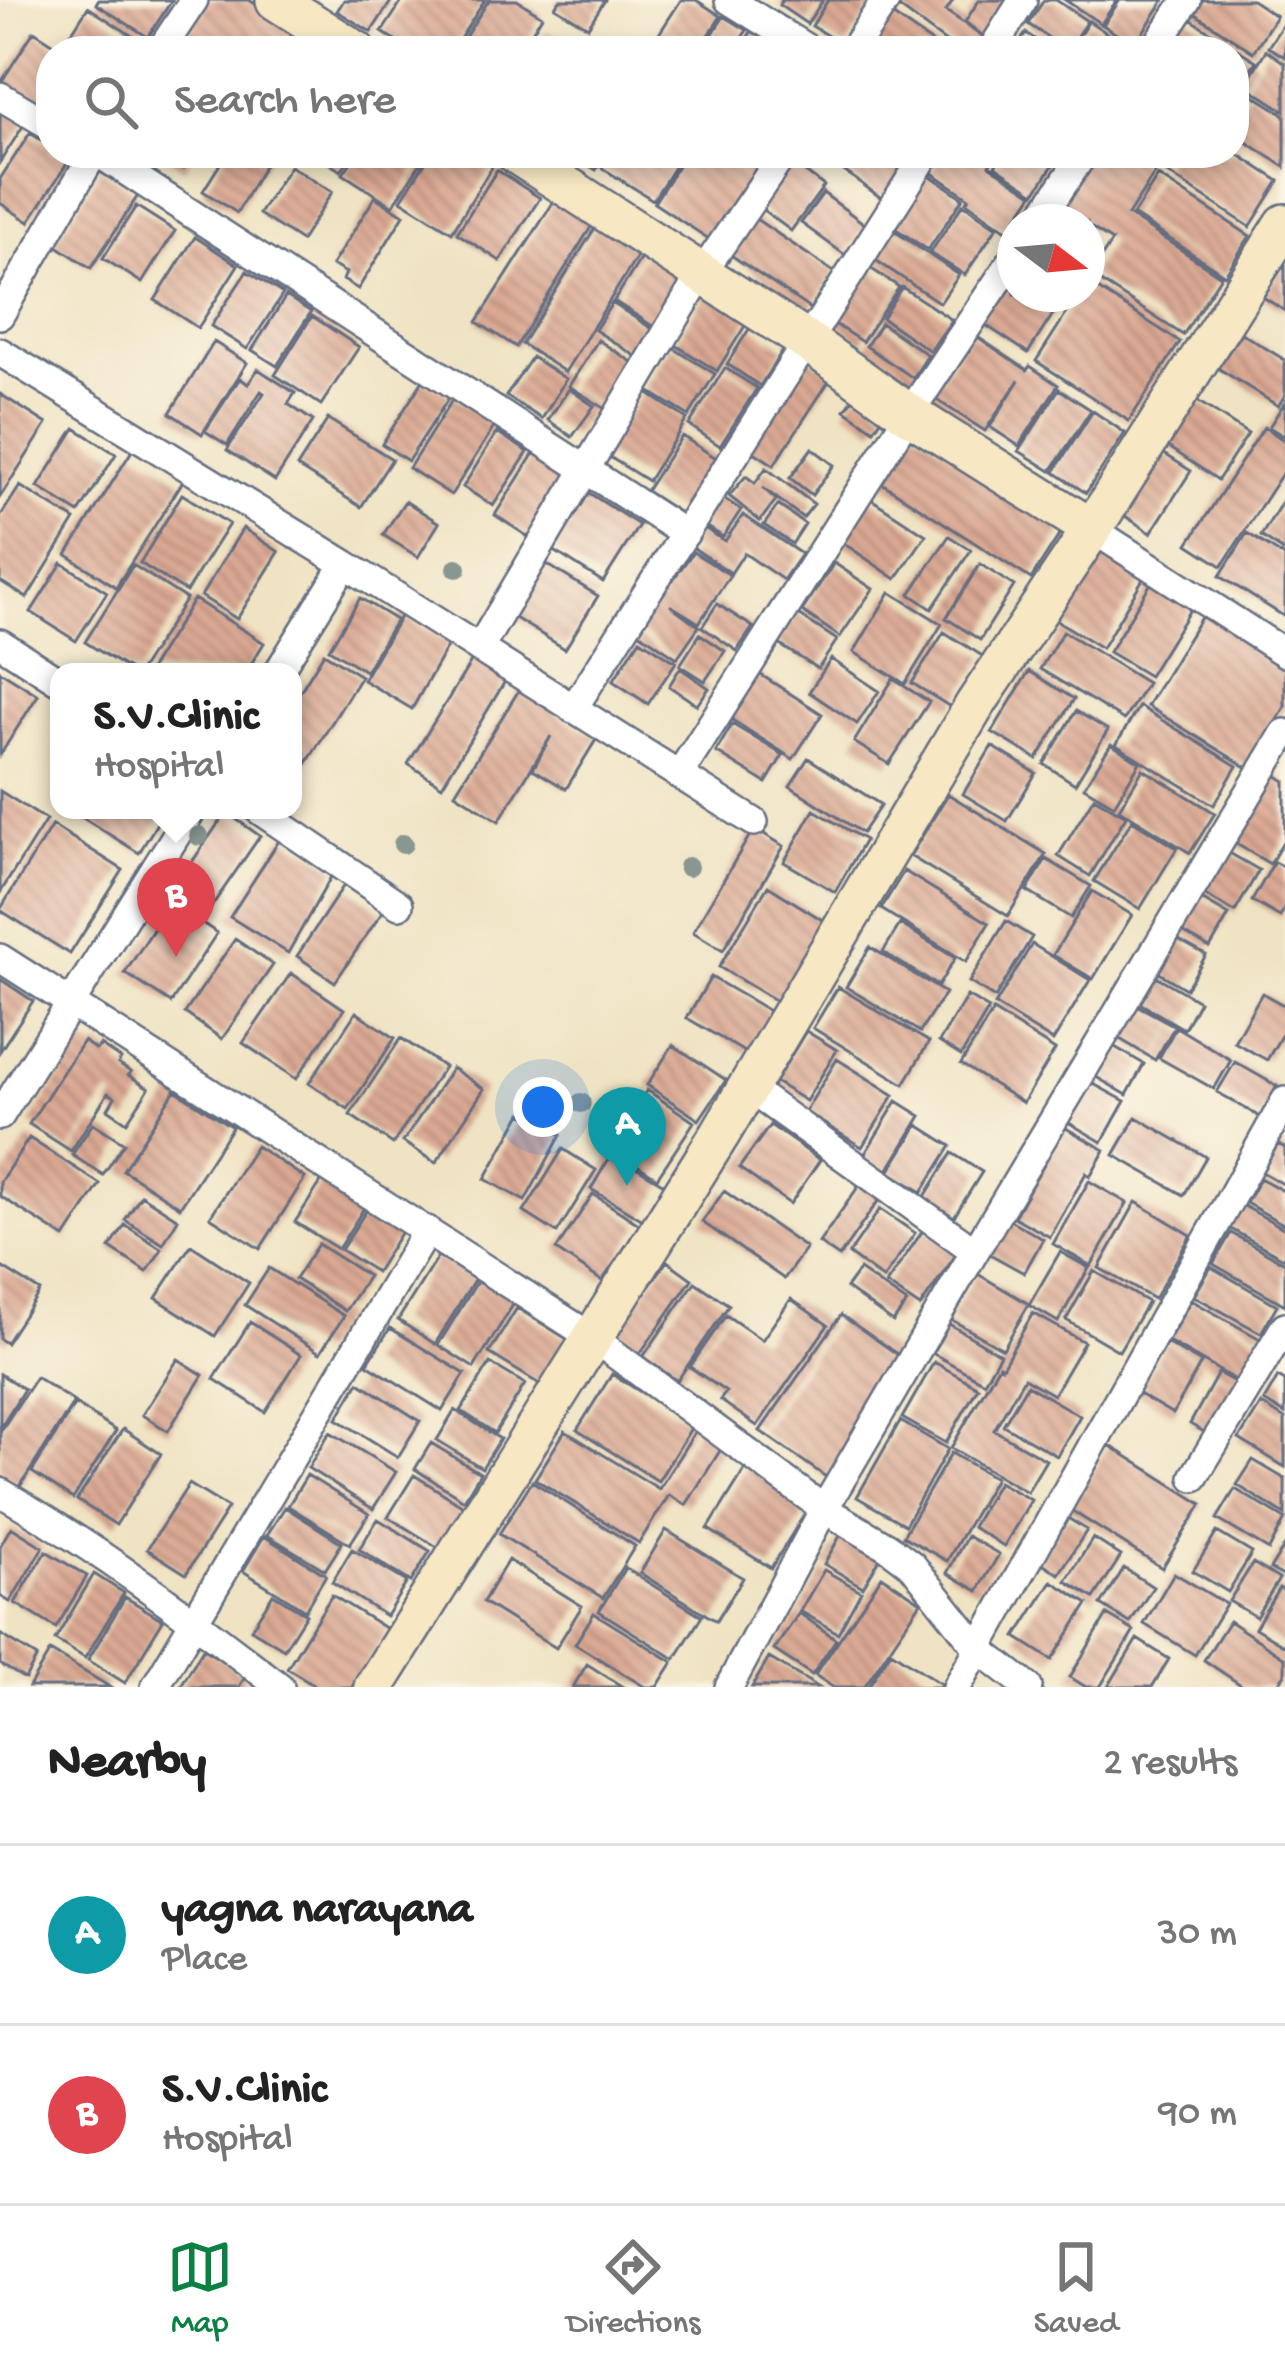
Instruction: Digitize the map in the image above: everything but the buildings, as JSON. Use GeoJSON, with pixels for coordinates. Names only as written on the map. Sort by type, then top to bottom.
{"type":"FeatureCollection","features":[{"type":"Feature","properties":{"kind":"street"},"geometry":{"type":"LineString","coordinates":[[170,36],[194,0]]}},
{"type":"Feature","properties":{"kind":"street"},"geometry":{"type":"LineString","coordinates":[[276,0],[332,36]]}},
{"type":"Feature","properties":{"kind":"street"},"geometry":{"type":"LineString","coordinates":[[729,0],[787,36]]}},
{"type":"Feature","properties":{"kind":"street"},"geometry":{"type":"LineString","coordinates":[[862,36],[886,0]]}},
{"type":"Feature","properties":{"kind":"street"},"geometry":{"type":"LineString","coordinates":[[1001,36],[1024,0]]}},
{"type":"Feature","properties":{"kind":"street"},"geometry":{"type":"LineString","coordinates":[[1163,36],[1187,0]]}},
{"type":"Feature","properties":{"kind":"street"},"geometry":{"type":"LineString","coordinates":[[0,96],[36,117]]}},
{"type":"Feature","properties":{"kind":"street"},"geometry":{"type":"LineString","coordinates":[[0,315],[87,168]]}},
{"type":"Feature","properties":{"kind":"street"},"geometry":{"type":"LineString","coordinates":[[119,168],[685,534]]}},
{"type":"Feature","properties":{"kind":"street"},"geometry":{"type":"LineString","coordinates":[[538,168],[808,342],[909,414],[1285,653]]}},
{"type":"Feature","properties":{"kind":"street"},"geometry":{"type":"LineString","coordinates":[[479,650],[702,273],[774,168]]}},
{"type":"Feature","properties":{"kind":"street"},"geometry":{"type":"LineString","coordinates":[[573,709],[918,168]]}},
{"type":"Feature","properties":{"kind":"street"},"geometry":{"type":"LineString","coordinates":[[1050,204],[1074,168]]}},
{"type":"Feature","properties":{"kind":"street"},"geometry":{"type":"LineString","coordinates":[[374,1687],[748,1088],[975,705],[1285,224]]}},
{"type":"Feature","properties":{"kind":"street"},"geometry":{"type":"LineString","coordinates":[[679,775],[997,283]]}},
{"type":"Feature","properties":{"kind":"street"},"geometry":{"type":"LineString","coordinates":[[0,352],[754,822]]}},
{"type":"Feature","properties":{"kind":"street"},"geometry":{"type":"LineString","coordinates":[[284,663],[345,564]]}},
{"type":"Feature","properties":{"kind":"street"},"geometry":{"type":"LineString","coordinates":[[0,643],[50,674]]}},
{"type":"Feature","properties":{"kind":"street"},"geometry":{"type":"LineString","coordinates":[[729,1687],[824,1509],[974,1251],[1275,766],[1285,733]]}},
{"type":"Feature","properties":{"kind":"street"},"geometry":{"type":"LineString","coordinates":[[0,1116],[186,819]]}},
{"type":"Feature","properties":{"kind":"street"},"geometry":{"type":"LineString","coordinates":[[272,819],[399,905]]}},
{"type":"Feature","properties":{"kind":"street"},"geometry":{"type":"LineString","coordinates":[[0,958],[593,1338],[824,1509],[912,1565],[978,1648],[1028,1687]]}},
{"type":"Feature","properties":{"kind":"street"},"geometry":{"type":"LineString","coordinates":[[748,1088],[974,1251]]}},
{"type":"Feature","properties":{"kind":"street"},"geometry":{"type":"LineString","coordinates":[[957,1687],[1285,1101]]}},
{"type":"Feature","properties":{"kind":"street"},"geometry":{"type":"LineString","coordinates":[[155,1687],[427,1230]]}},
{"type":"Feature","properties":{"kind":"street"},"geometry":{"type":"LineString","coordinates":[[1194,1477],[1285,1326]]}},
{"type":"Feature","properties":{"kind":"street"},"geometry":{"type":"LineString","coordinates":[[0,1492],[98,1552],[280,1687]]}},
{"type":"Feature","properties":{"kind":"place","name":"S.V.Clinic"},"geometry":{"type":"Point","coordinates":[176,957]}},
{"type":"Feature","properties":{"kind":"place","name":"yagna narayana"},"geometry":{"type":"Point","coordinates":[627,1186]}}]}
